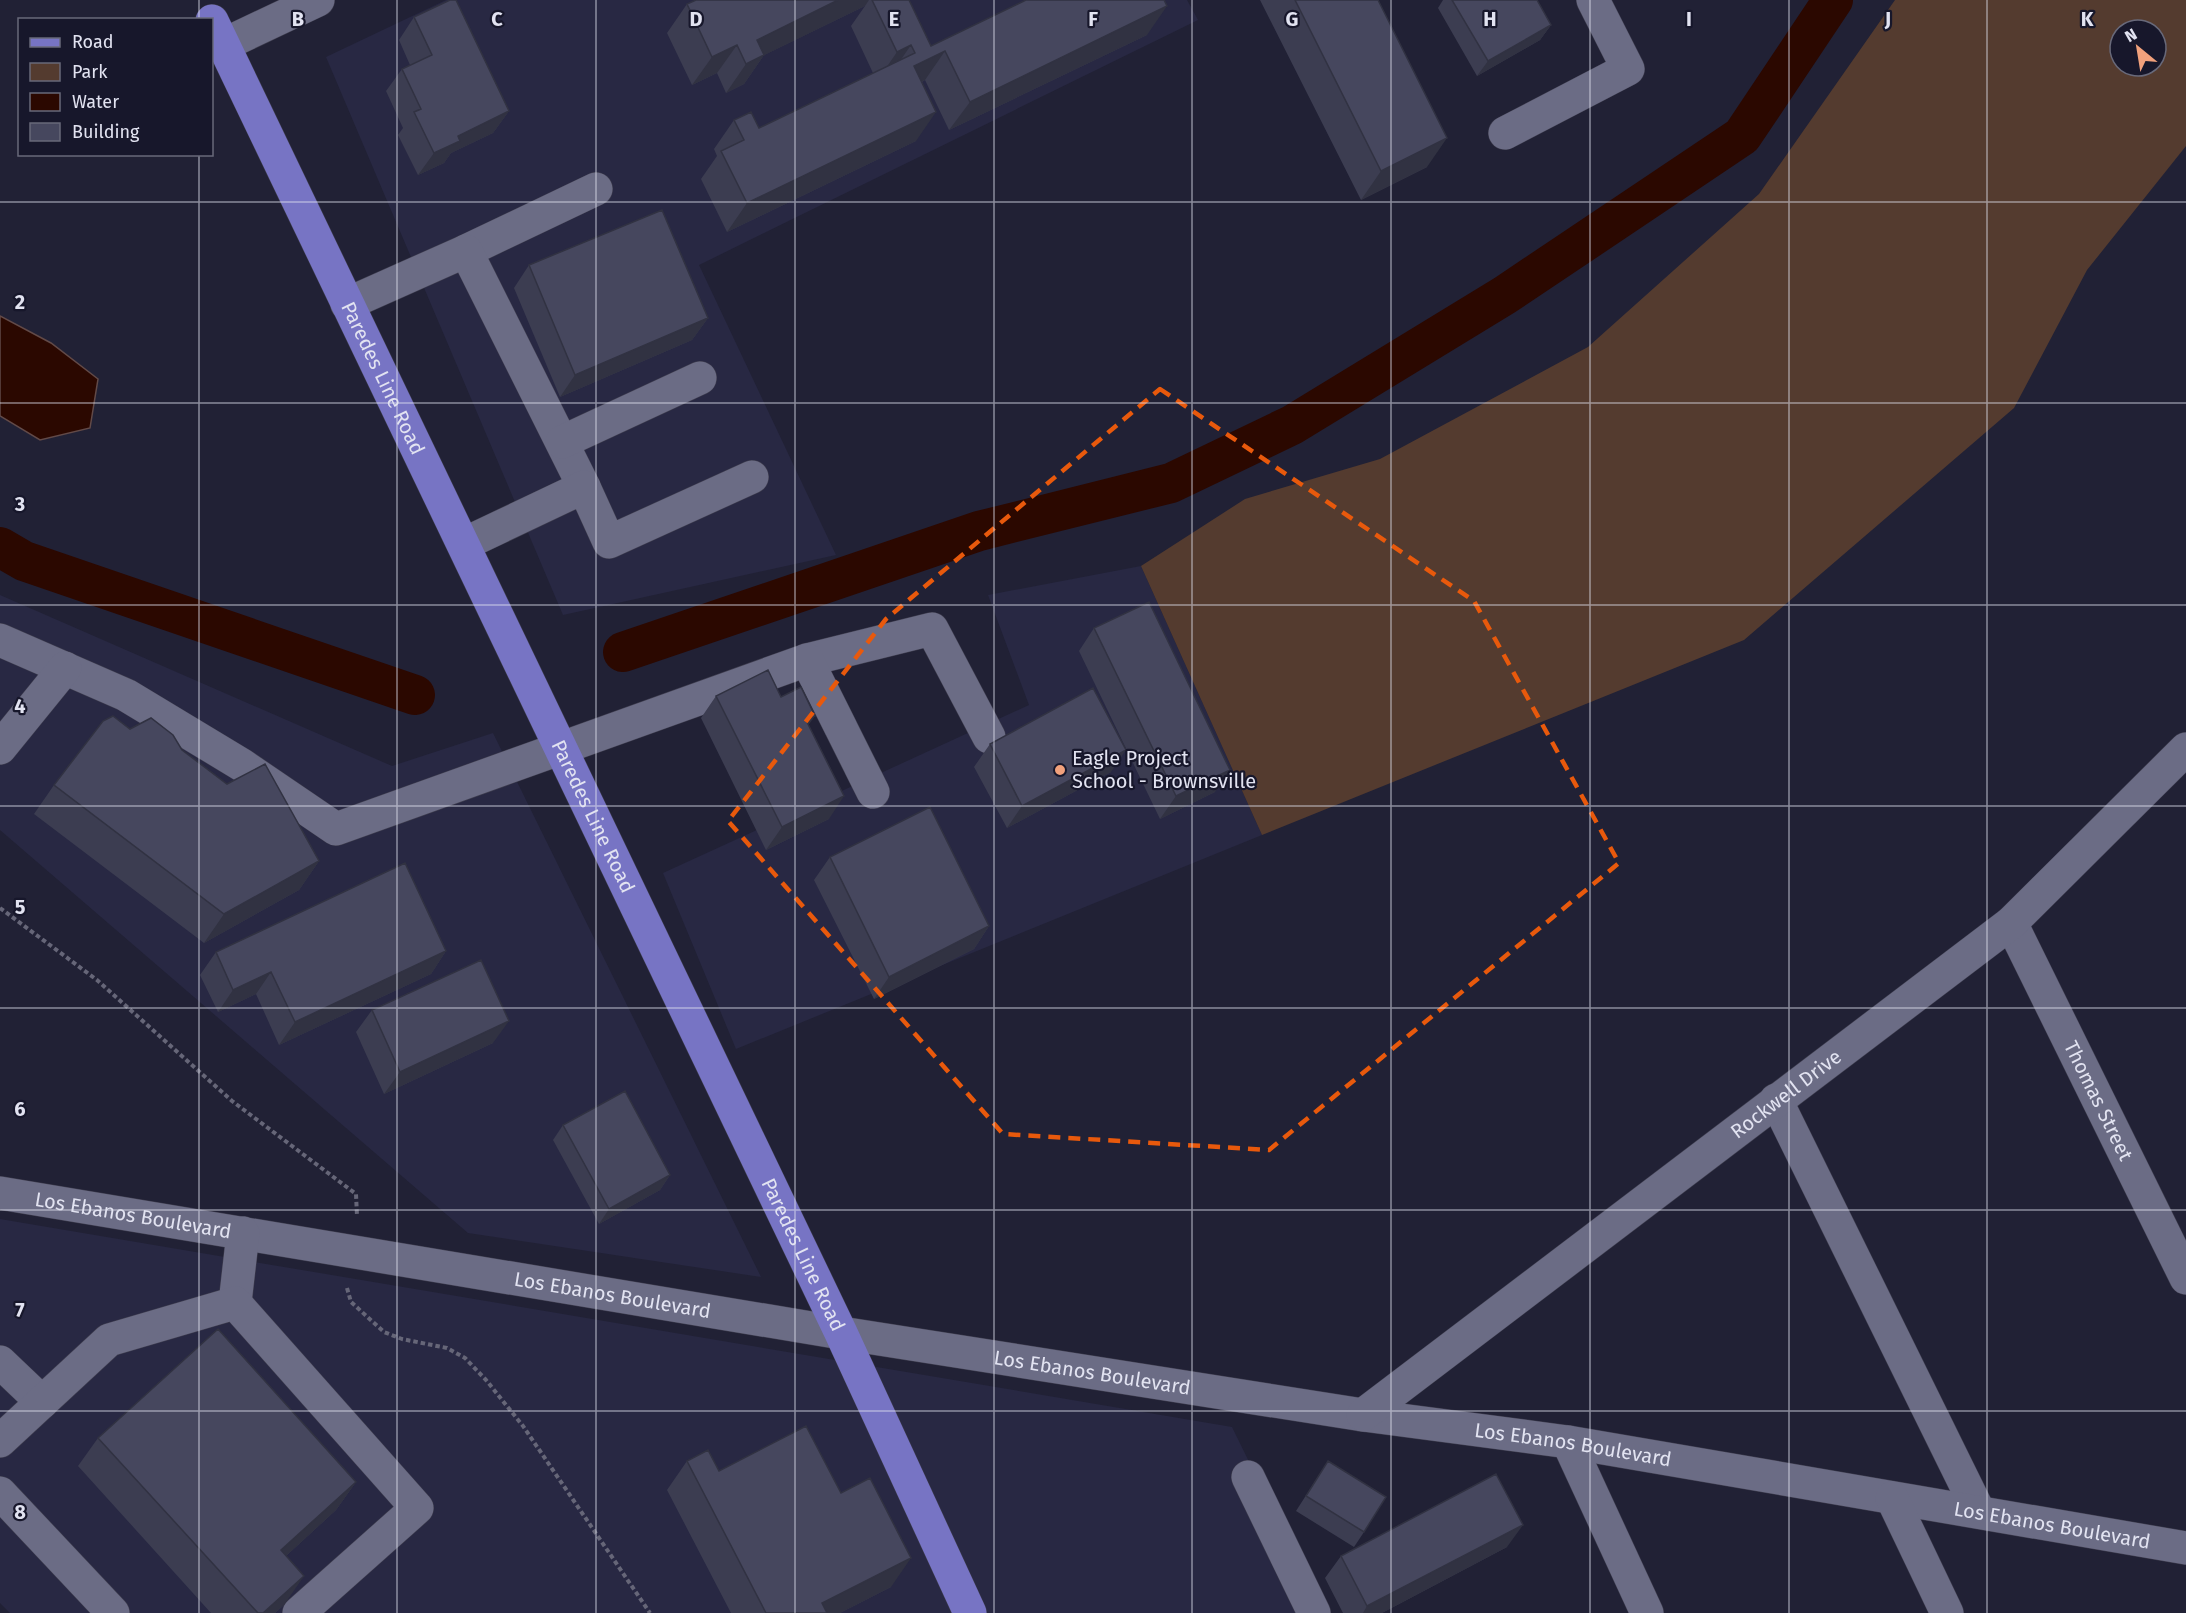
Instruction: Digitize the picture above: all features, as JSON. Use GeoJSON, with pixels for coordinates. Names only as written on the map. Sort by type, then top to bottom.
{"type":"FeatureCollection","features":[{"type":"Feature","properties":{"kind":"main road","name":"Paredes Line Road"},"geometry":{"type":"LineString","coordinates":[[201,0],[210,18]]}},
{"type":"Feature","properties":{"kind":"main road","name":"Paredes Line Road"},"geometry":{"type":"LineString","coordinates":[[215,29],[841,1333],[970,1613]]}},
{"type":"Feature","properties":{"kind":"street"},"geometry":{"type":"LineString","coordinates":[[215,29],[318,0]]}},
{"type":"Feature","properties":{"kind":"street"},"geometry":{"type":"LineString","coordinates":[[1505,133],[1628,69],[1593,0]]}},
{"type":"Feature","properties":{"kind":"street"},"geometry":{"type":"LineString","coordinates":[[348,304],[596,189]]}},
{"type":"Feature","properties":{"kind":"street"},"geometry":{"type":"LineString","coordinates":[[466,251],[562,442],[609,542],[752,477]]}},
{"type":"Feature","properties":{"kind":"street"},"geometry":{"type":"LineString","coordinates":[[562,442],[700,378]]}},
{"type":"Feature","properties":{"kind":"street"},"geometry":{"type":"LineString","coordinates":[[464,544],[584,487]]}},
{"type":"Feature","properties":{"kind":"street"},"geometry":{"type":"LineString","coordinates":[[0,640],[126,695],[242,765],[336,829],[807,660],[932,629],[989,737]]}},
{"type":"Feature","properties":{"kind":"street"},"geometry":{"type":"LineString","coordinates":[[807,660],[873,792]]}},
{"type":"Feature","properties":{"kind":"street"},"geometry":{"type":"LineString","coordinates":[[0,748],[65,668]]}},
{"type":"Feature","properties":{"kind":"street","name":"Rockwell Drive"},"geometry":{"type":"LineString","coordinates":[[1363,1414],[2010,923],[2186,749]]}},
{"type":"Feature","properties":{"kind":"street","name":"Thomas Street"},"geometry":{"type":"LineString","coordinates":[[2010,923],[2186,1278]]}},
{"type":"Feature","properties":{"kind":"street"},"geometry":{"type":"LineString","coordinates":[[1776,1100],[1979,1512]]}},
{"type":"Feature","properties":{"kind":"street","name":"Los Ebanos Boulevard"},"geometry":{"type":"LineString","coordinates":[[0,1193],[841,1333],[1363,1414],[1568,1442],[2186,1548]]}},
{"type":"Feature","properties":{"kind":"street"},"geometry":{"type":"LineString","coordinates":[[243,1233],[235,1303],[417,1508],[299,1613]]}},
{"type":"Feature","properties":{"kind":"street"},"geometry":{"type":"LineString","coordinates":[[0,1441],[109,1340],[235,1303]]}},
{"type":"Feature","properties":{"kind":"street"},"geometry":{"type":"LineString","coordinates":[[0,1362],[42,1402]]}},
{"type":"Feature","properties":{"kind":"street"},"geometry":{"type":"LineString","coordinates":[[1568,1442],[1647,1613]]}},
{"type":"Feature","properties":{"kind":"street"},"geometry":{"type":"LineString","coordinates":[[1248,1477],[1314,1613]]}},
{"type":"Feature","properties":{"kind":"street"},"geometry":{"type":"LineString","coordinates":[[0,1493],[113,1613]]}},
{"type":"Feature","properties":{"kind":"street"},"geometry":{"type":"LineString","coordinates":[[1892,1498],[1947,1613]]}},
{"type":"Feature","properties":{"kind":"path"},"geometry":{"type":"LineString","coordinates":[[0,908],[97,980],[232,1101],[356,1194],[356,1218]]}},
{"type":"Feature","properties":{"kind":"path"},"geometry":{"type":"LineString","coordinates":[[346,1284],[351,1302],[384,1332],[402,1339],[447,1348],[465,1358],[486,1380],[523,1426],[650,1613]]}},
{"type":"Feature","properties":{"kind":"highlighted area"},"geometry":{"type":"Polygon","coordinates":[[[1160,389],[1474,601],[1619,863],[1269,1150],[1003,1134],[728,821],[886,619],[1160,389]]]}},
{"type":"Feature","properties":{"kind":"shaded area"},"geometry":{"type":"Polygon","coordinates":[[[446,0],[1187,0],[1198,20],[699,265],[836,555],[563,615],[326,57],[446,0]]]}},
{"type":"Feature","properties":{"kind":"shaded area","name":"Eagle Project School - Brownsville"},"geometry":{"type":"Polygon","coordinates":[[[1141,566],[1262,835],[736,1049],[663,873],[1029,705],[988,595],[1141,566]]]}},
{"type":"Feature","properties":{"kind":"shaded area"},"geometry":{"type":"Polygon","coordinates":[[[0,595],[392,766],[493,733],[761,1277],[468,1233],[0,830],[0,595]]]}},
{"type":"Feature","properties":{"kind":"shaded area"},"geometry":{"type":"Polygon","coordinates":[[[0,1219],[1232,1427],[1323,1613],[10,1613],[0,1603],[0,1219]]]}},
{"type":"Feature","properties":{"kind":"green space"},"geometry":{"type":"Polygon","coordinates":[[[1895,0],[2186,0],[2186,146],[2087,270],[2014,408],[1744,640],[1262,835],[1141,566],[1245,499],[1380,459],[1588,347],[1759,194],[1895,0]]]}},
{"type":"Feature","properties":{"kind":"water"},"geometry":{"type":"Polygon","coordinates":[[[0,316],[51,343],[98,379],[90,428],[40,440],[0,416],[0,316]]]}},
{"type":"Feature","properties":{"kind":"building"},"geometry":{"type":"Polygon","coordinates":[[[450,0],[456,0],[509,111],[458,136],[460,141],[434,153],[414,112],[421,109],[402,69],[432,55],[414,17],[450,0]]]}},
{"type":"Feature","properties":{"kind":"building"},"geometry":{"type":"Polygon","coordinates":[[[696,0],[838,0],[757,40],[764,55],[746,64],[737,45],[712,57],[687,4],[696,0]]]}},
{"type":"Feature","properties":{"kind":"building"},"geometry":{"type":"Polygon","coordinates":[[[872,0],[909,0],[931,46],[1026,0],[1164,0],[1167,6],[970,102],[945,51],[914,66],[936,112],[747,203],[721,151],[744,140],[734,120],[751,112],[759,128],[915,53],[911,45],[897,52],[872,0]]]}},
{"type":"Feature","properties":{"kind":"building"},"geometry":{"type":"Polygon","coordinates":[[[1295,0],[1378,0],[1447,138],[1381,171],[1295,0]]]}},
{"type":"Feature","properties":{"kind":"building"},"geometry":{"type":"Polygon","coordinates":[[[1452,0],[1537,0],[1551,25],[1488,61],[1452,0]]]}},
{"type":"Feature","properties":{"kind":"building"},"geometry":{"type":"Polygon","coordinates":[[[662,210],[708,318],[575,375],[529,265],[662,210]]]}},
{"type":"Feature","properties":{"kind":"building"},"geometry":{"type":"Polygon","coordinates":[[[1149,602],[1230,770],[1176,796],[1094,628],[1149,602]]]}},
{"type":"Feature","properties":{"kind":"building"},"geometry":{"type":"Polygon","coordinates":[[[768,670],[781,697],[801,687],[815,716],[806,720],[844,796],[782,827],[716,696],[768,670]]]}},
{"type":"Feature","properties":{"kind":"building"},"geometry":{"type":"Polygon","coordinates":[[[1093,688],[1126,750],[1022,806],[990,744],[1093,688]]]}},
{"type":"Feature","properties":{"kind":"building"},"geometry":{"type":"Polygon","coordinates":[[[113,716],[130,729],[151,718],[173,735],[182,750],[227,784],[265,764],[319,861],[224,914],[54,785],[103,721],[113,716]]]}},
{"type":"Feature","properties":{"kind":"building"},"geometry":{"type":"Polygon","coordinates":[[[930,807],[989,926],[889,977],[830,857],[930,807]]]}},
{"type":"Feature","properties":{"kind":"building"},"geometry":{"type":"Polygon","coordinates":[[[405,863],[446,951],[295,1022],[271,972],[233,990],[216,952],[405,863]]]}},
{"type":"Feature","properties":{"kind":"building"},"geometry":{"type":"Polygon","coordinates":[[[481,960],[509,1021],[400,1072],[372,1010],[481,960]]]}},
{"type":"Feature","properties":{"kind":"building"},"geometry":{"type":"Polygon","coordinates":[[[625,1091],[670,1175],[609,1209],[563,1125],[625,1091]]]}},
{"type":"Feature","properties":{"kind":"building"},"geometry":{"type":"Polygon","coordinates":[[[218,1329],[356,1482],[281,1550],[304,1576],[263,1613],[258,1613],[98,1438],[218,1329]]]}},
{"type":"Feature","properties":{"kind":"building"},"geometry":{"type":"Polygon","coordinates":[[[806,1426],[841,1493],[870,1478],[911,1558],[822,1603],[827,1613],[766,1613],[687,1461],[708,1450],[719,1471],[806,1426]]]}},
{"type":"Feature","properties":{"kind":"building"},"geometry":{"type":"Polygon","coordinates":[[[1328,1461],[1386,1497],[1364,1532],[1306,1496],[1328,1461]]]}},
{"type":"Feature","properties":{"kind":"building"},"geometry":{"type":"Polygon","coordinates":[[[1496,1474],[1523,1525],[1367,1606],[1341,1556],[1496,1474]]]}},
{"type":"Feature","properties":{"kind":"waterway"},"geometry":{"type":"LineString","coordinates":[[623,652],[979,531],[1171,483],[1292,425],[1505,295],[1742,136],[1833,0]]}},
{"type":"Feature","properties":{"kind":"waterway"},"geometry":{"type":"LineString","coordinates":[[0,547],[24,561],[415,695]]}},
{"type":"Feature","properties":{"kind":"place","name":"Eagle Project School - Brownsville"},"geometry":{"type":"Point","coordinates":[1060,770]}}]}
